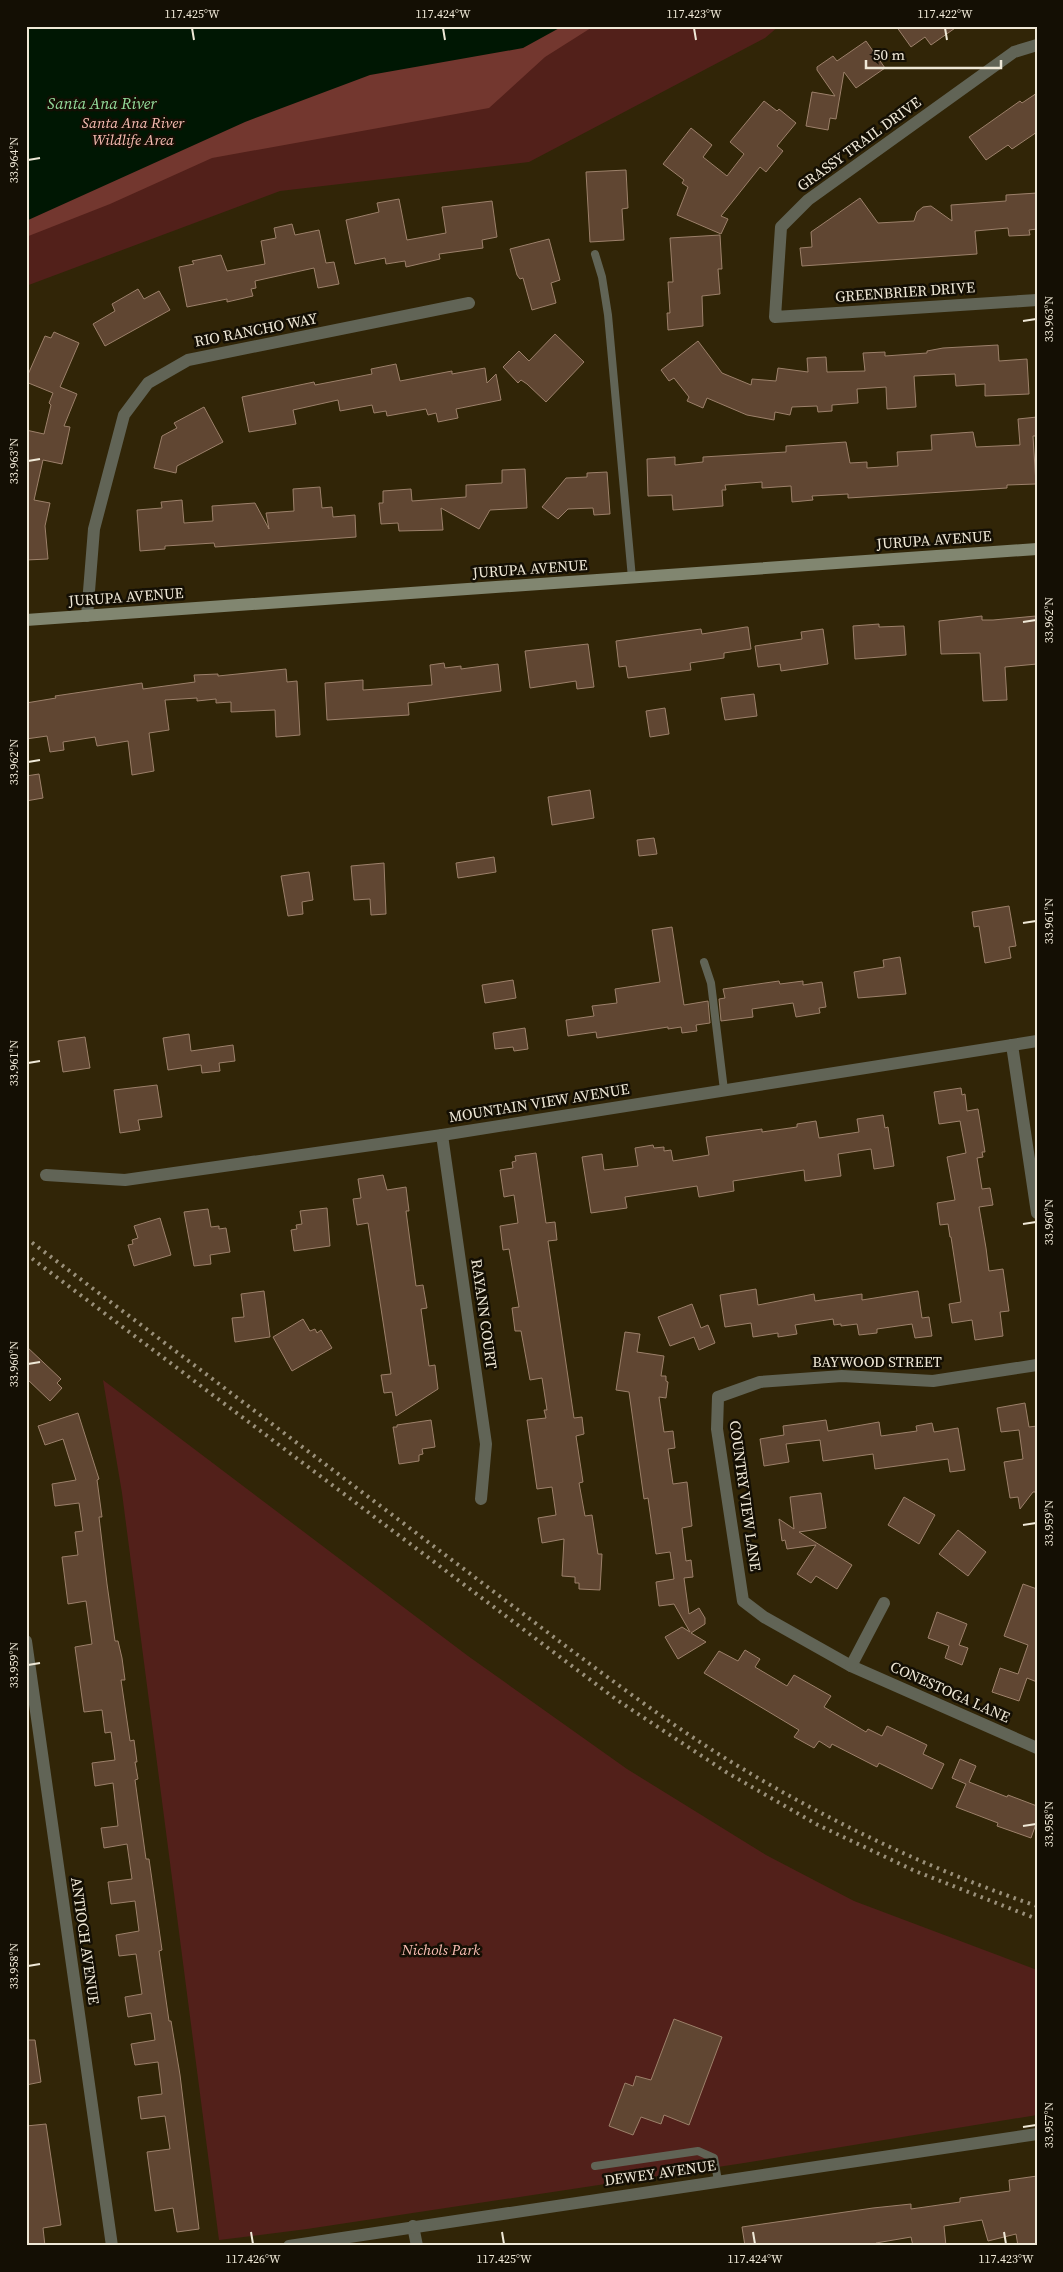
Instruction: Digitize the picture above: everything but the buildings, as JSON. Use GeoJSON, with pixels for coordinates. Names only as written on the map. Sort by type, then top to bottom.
{"type":"FeatureCollection","features":[{"type":"Feature","properties":{"kind":"main road","name":"JURUPA AVENUE"},"geometry":{"type":"LineString","coordinates":[[26,620],[1037,549]]}},
{"type":"Feature","properties":{"kind":"street","name":"GRASSY TRAIL DRIVE"},"geometry":{"type":"LineString","coordinates":[[776,317],[781,226],[808,200],[1014,52],[1037,45]]}},
{"type":"Feature","properties":{"kind":"street","name":"GREENBRIER DRIVE"},"geometry":{"type":"LineString","coordinates":[[776,317],[1037,300]]}},
{"type":"Feature","properties":{"kind":"street","name":"RIO RANCHO WAY"},"geometry":{"type":"LineString","coordinates":[[87,616],[94,529],[124,415],[148,383],[188,360],[469,303]]}},
{"type":"Feature","properties":{"kind":"street","name":"MOUNTAIN VIEW AVENUE"},"geometry":{"type":"LineString","coordinates":[[46,1175],[125,1180],[442,1134],[1037,1041]]}},
{"type":"Feature","properties":{"kind":"street"},"geometry":{"type":"LineString","coordinates":[[1012,1045],[1037,1213]]}},
{"type":"Feature","properties":{"kind":"street","name":"RAYANN COURT"},"geometry":{"type":"LineString","coordinates":[[442,1134],[486,1444],[481,1499]]}},
{"type":"Feature","properties":{"kind":"street","name":"BAYWOOD STREET"},"geometry":{"type":"LineString","coordinates":[[718,1397],[760,1382],[842,1376],[933,1381],[1037,1365]]}},
{"type":"Feature","properties":{"kind":"street","name":"COUNTRY VIEW LANE"},"geometry":{"type":"LineString","coordinates":[[718,1397],[717,1429],[743,1600]]}},
{"type":"Feature","properties":{"kind":"street","name":"CONESTOGA LANE"},"geometry":{"type":"LineString","coordinates":[[743,1600],[764,1617],[851,1666],[1037,1748]]}},
{"type":"Feature","properties":{"kind":"street"},"geometry":{"type":"LineString","coordinates":[[851,1666],[884,1603]]}},
{"type":"Feature","properties":{"kind":"street","name":"ANTIOCH AVENUE"},"geometry":{"type":"LineString","coordinates":[[26,1641],[112,2246]]}},
{"type":"Feature","properties":{"kind":"street","name":"DEWEY AVENUE"},"geometry":{"type":"LineString","coordinates":[[289,2246],[1037,2134]]}},
{"type":"Feature","properties":{"kind":"street"},"geometry":{"type":"LineString","coordinates":[[413,2226],[416,2246]]}},
{"type":"Feature","properties":{"kind":"lane"},"geometry":{"type":"LineString","coordinates":[[595,254],[602,277],[608,315],[632,578]]}},
{"type":"Feature","properties":{"kind":"lane"},"geometry":{"type":"LineString","coordinates":[[704,962],[711,983],[724,1090]]}},
{"type":"Feature","properties":{"kind":"lane"},"geometry":{"type":"LineString","coordinates":[[595,2166],[698,2151],[714,2158],[718,2181]]}},
{"type":"Feature","properties":{"kind":"green space","name":"Santa Ana River Wildlife Area"},"geometry":{"type":"Polygon","coordinates":[[[26,26],[779,26],[765,38],[529,162],[280,191],[26,286],[26,26]]]}},
{"type":"Feature","properties":{"kind":"green space","name":"Santa Ana River"},"geometry":{"type":"Polygon","coordinates":[[[26,26],[594,26],[545,57],[489,108],[212,158],[110,204],[26,237],[26,26]]]}},
{"type":"Feature","properties":{"kind":"green space","name":"Nichols Park"},"geometry":{"type":"Polygon","coordinates":[[[103,1380],[468,1656],[627,1769],[766,1855],[854,1901],[1037,1970],[1037,2115],[744,2163],[307,2229],[219,2240],[122,1493],[103,1380]]]}},
{"type":"Feature","properties":{"kind":"water","name":"Santa Ana River"},"geometry":{"type":"Polygon","coordinates":[[[26,26],[563,26],[523,48],[370,75],[245,122],[26,221],[26,26]]]}},
{"type":"Feature","properties":{"kind":"railway"},"geometry":{"type":"LineString","coordinates":[[26,1238],[563,1644],[689,1735],[806,1805],[881,1843],[958,1877],[1037,1906]]}},
{"type":"Feature","properties":{"kind":"railway"},"geometry":{"type":"LineString","coordinates":[[26,1254],[617,1700],[726,1772],[818,1825],[915,1871],[1037,1919]]}}]}
